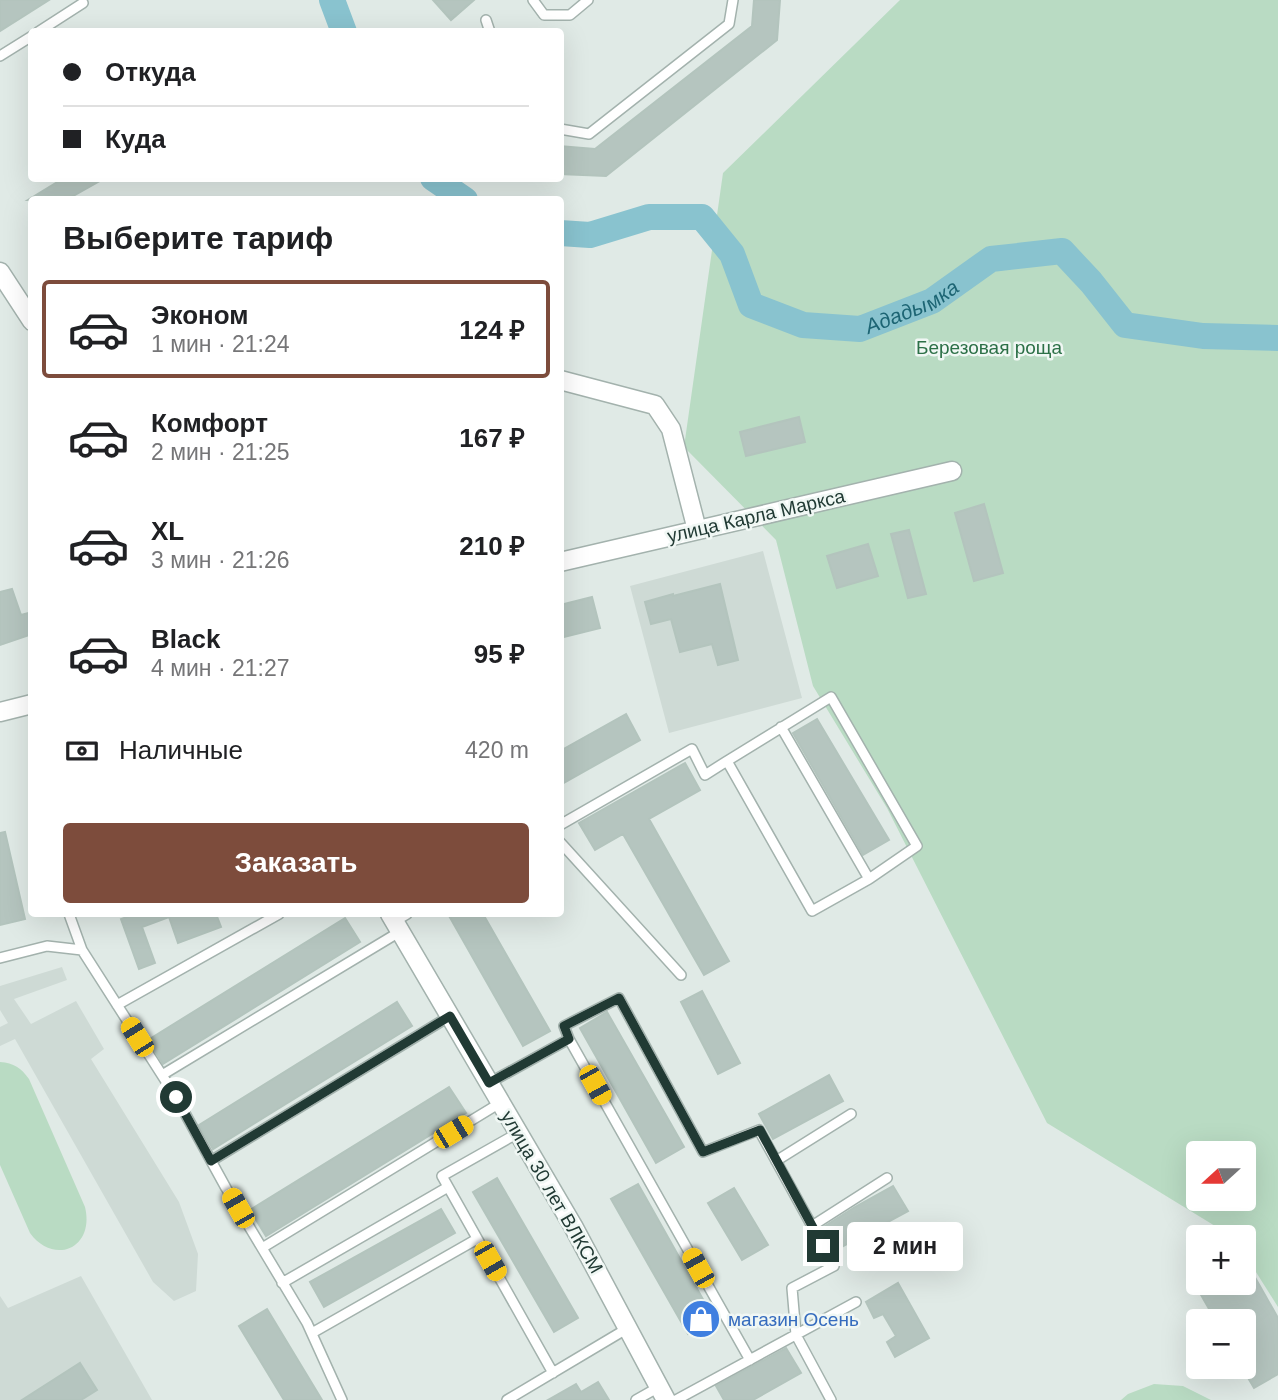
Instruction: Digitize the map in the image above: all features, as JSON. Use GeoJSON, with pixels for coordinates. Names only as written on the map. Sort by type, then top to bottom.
{"type":"FeatureCollection","features":[{"type":"Feature","properties":{"kind":"street"},"geometry":{"type":"LineString","coordinates":[[0,272],[28,315]]}},
{"type":"Feature","properties":{"kind":"street"},"geometry":{"type":"LineString","coordinates":[[564,381],[655,405],[671,429],[697,530]]}},
{"type":"Feature","properties":{"kind":"street","name":"улица Карла Маркса"},"geometry":{"type":"LineString","coordinates":[[564,561],[952,471]]}},
{"type":"Feature","properties":{"kind":"street"},"geometry":{"type":"LineString","coordinates":[[0,712],[28,705]]}},
{"type":"Feature","properties":{"kind":"street","name":"улица 30 лет ВЛКСМ"},"geometry":{"type":"LineString","coordinates":[[398,920],[450,1016],[573,1226],[663,1393]]}},
{"type":"Feature","properties":{"kind":"lane"},"geometry":{"type":"LineString","coordinates":[[533,0],[544,15],[570,15],[588,0]]}},
{"type":"Feature","properties":{"kind":"lane"},"geometry":{"type":"LineString","coordinates":[[564,130],[589,134],[729,24],[733,0]]}},
{"type":"Feature","properties":{"kind":"lane"},"geometry":{"type":"LineString","coordinates":[[44,28],[83,4]]}},
{"type":"Feature","properties":{"kind":"lane"},"geometry":{"type":"LineString","coordinates":[[486,20],[489,28]]}},
{"type":"Feature","properties":{"kind":"lane"},"geometry":{"type":"LineString","coordinates":[[0,56],[28,38]]}},
{"type":"Feature","properties":{"kind":"lane"},"geometry":{"type":"LineString","coordinates":[[564,823],[692,749],[705,775],[727,761],[781,727],[831,696],[917,846],[869,879],[812,911],[727,761]]}},
{"type":"Feature","properties":{"kind":"lane"},"geometry":{"type":"LineString","coordinates":[[781,727],[869,879]]}},
{"type":"Feature","properties":{"kind":"lane"},"geometry":{"type":"LineString","coordinates":[[564,846],[681,975]]}},
{"type":"Feature","properties":{"kind":"lane"},"geometry":{"type":"LineString","coordinates":[[70,917],[82,950],[176,1097],[307,1323],[342,1400]]}},
{"type":"Feature","properties":{"kind":"lane"},"geometry":{"type":"LineString","coordinates":[[117,1005],[274,917]]}},
{"type":"Feature","properties":{"kind":"lane"},"geometry":{"type":"LineString","coordinates":[[162,1075],[398,920]]}},
{"type":"Feature","properties":{"kind":"lane"},"geometry":{"type":"LineString","coordinates":[[0,958],[47,946],[82,950]]}},
{"type":"Feature","properties":{"kind":"lane"},"geometry":{"type":"LineString","coordinates":[[750,1360],[564,1026],[619,998],[703,1152],[760,1130],[834,1266],[792,1288],[796,1335],[831,1400]]}},
{"type":"Feature","properties":{"kind":"lane"},"geometry":{"type":"LineString","coordinates":[[211,1161],[450,1016]]}},
{"type":"Feature","properties":{"kind":"lane"},"geometry":{"type":"LineString","coordinates":[[489,1083],[569,1039]]}},
{"type":"Feature","properties":{"kind":"lane"},"geometry":{"type":"LineString","coordinates":[[262,1248],[500,1103]]}},
{"type":"Feature","properties":{"kind":"lane"},"geometry":{"type":"LineString","coordinates":[[776,1161],[851,1114]]}},
{"type":"Feature","properties":{"kind":"lane"},"geometry":{"type":"LineString","coordinates":[[518,1133],[442,1176],[552,1373]]}},
{"type":"Feature","properties":{"kind":"lane"},"geometry":{"type":"LineString","coordinates":[[812,1226],[887,1178]]}},
{"type":"Feature","properties":{"kind":"lane"},"geometry":{"type":"LineString","coordinates":[[282,1283],[448,1187]]}},
{"type":"Feature","properties":{"kind":"lane"},"geometry":{"type":"LineString","coordinates":[[312,1333],[477,1239]]}},
{"type":"Feature","properties":{"kind":"lane"},"geometry":{"type":"LineString","coordinates":[[676,1400],[856,1302]]}},
{"type":"Feature","properties":{"kind":"lane"},"geometry":{"type":"LineString","coordinates":[[507,1400],[628,1328]]}},
{"type":"Feature","properties":{"kind":"lane"},"geometry":{"type":"LineString","coordinates":[[636,1400],[663,1393]]}},
{"type":"Feature","properties":{"kind":"shaded area"},"geometry":{"type":"Polygon","coordinates":[[[763,551],[802,698],[669,733],[630,586],[763,551]]]}},
{"type":"Feature","properties":{"kind":"shaded area"},"geometry":{"type":"Polygon","coordinates":[[[62,967],[67,980],[14,999],[31,1024],[76,1001],[104,1049],[91,1059],[179,1202],[198,1254],[196,1291],[174,1301],[153,1282],[15,1039],[0,1046],[0,1027],[8,1023],[0,1010],[0,986],[62,967]]]}},
{"type":"Feature","properties":{"kind":"shaded area"},"geometry":{"type":"Polygon","coordinates":[[[81,1276],[152,1400],[0,1400],[0,1296],[8,1308],[81,1276]]]}},
{"type":"Feature","properties":{"kind":"green space","name":"Березовая роща"},"geometry":{"type":"Polygon","coordinates":[[[900,0],[1278,0],[1278,1307],[1256,1272],[1256,1225],[1213,1225],[1191,1211],[1256,1211],[1256,1141],[1186,1141],[1186,1208],[1047,1123],[887,808],[813,686],[776,540],[684,447],[723,173],[900,0]]]}},
{"type":"Feature","properties":{"kind":"green space"},"geometry":{"type":"Polygon","coordinates":[[[0,1062],[17,1067],[29,1079],[85,1207],[84,1233],[70,1248],[50,1249],[30,1233],[0,1165],[0,1062]]]}},
{"type":"Feature","properties":{"kind":"green space"},"geometry":{"type":"Polygon","coordinates":[[[1154,1384],[1183,1386],[1211,1400],[1121,1400],[1128,1394],[1154,1384]]]}},
{"type":"Feature","properties":{"kind":"building"},"geometry":{"type":"Polygon","coordinates":[[[0,0],[49,0],[0,31],[0,0]]]}},
{"type":"Feature","properties":{"kind":"building"},"geometry":{"type":"Polygon","coordinates":[[[433,0],[474,0],[451,20],[433,0]]]}},
{"type":"Feature","properties":{"kind":"building"},"geometry":{"type":"Polygon","coordinates":[[[754,0],[780,0],[777,40],[606,176],[564,174],[564,146],[595,149],[752,26],[754,0]]]}},
{"type":"Feature","properties":{"kind":"building"},"geometry":{"type":"Polygon","coordinates":[[[57,182],[98,182],[73,196],[35,196],[57,182]]]}},
{"type":"Feature","properties":{"kind":"building"},"geometry":{"type":"Polygon","coordinates":[[[799,417],[805,442],[746,456],[740,432],[799,417]]]}},
{"type":"Feature","properties":{"kind":"building"},"geometry":{"type":"Polygon","coordinates":[[[984,504],[1003,573],[974,581],[955,513],[984,504]]]}},
{"type":"Feature","properties":{"kind":"building"},"geometry":{"type":"Polygon","coordinates":[[[909,530],[926,594],[908,598],[891,534],[909,530]]]}},
{"type":"Feature","properties":{"kind":"building"},"geometry":{"type":"Polygon","coordinates":[[[868,544],[878,576],[837,588],[827,556],[868,544]]]}},
{"type":"Feature","properties":{"kind":"building"},"geometry":{"type":"Polygon","coordinates":[[[720,584],[738,660],[718,665],[712,644],[680,652],[671,619],[651,624],[645,602],[720,584]]]}},
{"type":"Feature","properties":{"kind":"building"},"geometry":{"type":"Polygon","coordinates":[[[12,589],[21,615],[28,613],[28,635],[0,645],[0,592],[12,589]]]}},
{"type":"Feature","properties":{"kind":"building"},"geometry":{"type":"Polygon","coordinates":[[[592,597],[600,628],[564,637],[564,604],[592,597]]]}},
{"type":"Feature","properties":{"kind":"building"},"geometry":{"type":"Polygon","coordinates":[[[626,714],[640,740],[564,783],[564,749],[626,714]]]}},
{"type":"Feature","properties":{"kind":"building"},"geometry":{"type":"Polygon","coordinates":[[[817,719],[889,840],[863,855],[793,733],[817,719]]]}},
{"type":"Feature","properties":{"kind":"building"},"geometry":{"type":"Polygon","coordinates":[[[685,763],[700,790],[649,819],[729,961],[704,975],[623,834],[595,850],[579,823],[685,763]]]}},
{"type":"Feature","properties":{"kind":"building"},"geometry":{"type":"Polygon","coordinates":[[[5,832],[25,919],[0,925],[0,833],[5,832]]]}},
{"type":"Feature","properties":{"kind":"building"},"geometry":{"type":"Polygon","coordinates":[[[169,917],[142,927],[155,963],[139,969],[121,919],[169,917]]]}},
{"type":"Feature","properties":{"kind":"building"},"geometry":{"type":"Polygon","coordinates":[[[169,917],[217,917],[221,927],[178,943],[169,917]]]}},
{"type":"Feature","properties":{"kind":"building"},"geometry":{"type":"Polygon","coordinates":[[[450,917],[485,917],[550,1031],[523,1046],[450,917]]]}},
{"type":"Feature","properties":{"kind":"building"},"geometry":{"type":"Polygon","coordinates":[[[345,918],[360,942],[163,1064],[148,1040],[345,918]]]}},
{"type":"Feature","properties":{"kind":"building"},"geometry":{"type":"Polygon","coordinates":[[[702,991],[740,1063],[718,1074],[681,1002],[702,991]]]}},
{"type":"Feature","properties":{"kind":"building"},"geometry":{"type":"Polygon","coordinates":[[[397,1002],[412,1026],[213,1149],[199,1125],[397,1002]]]}},
{"type":"Feature","properties":{"kind":"building"},"geometry":{"type":"Polygon","coordinates":[[[607,1012],[684,1147],[656,1163],[580,1028],[607,1012]]]}},
{"type":"Feature","properties":{"kind":"building"},"geometry":{"type":"Polygon","coordinates":[[[829,1075],[843,1101],[773,1139],[759,1114],[829,1075]]]}},
{"type":"Feature","properties":{"kind":"building"},"geometry":{"type":"Polygon","coordinates":[[[449,1087],[466,1113],[266,1236],[250,1210],[449,1087]]]}},
{"type":"Feature","properties":{"kind":"building"},"geometry":{"type":"Polygon","coordinates":[[[497,1178],[578,1318],[554,1332],[473,1192],[497,1178]]]}},
{"type":"Feature","properties":{"kind":"building"},"geometry":{"type":"Polygon","coordinates":[[[638,1184],[714,1319],[688,1334],[611,1199],[638,1184]]]}},
{"type":"Feature","properties":{"kind":"building"},"geometry":{"type":"Polygon","coordinates":[[[893,1186],[908,1211],[838,1249],[825,1226],[893,1186]]]}},
{"type":"Feature","properties":{"kind":"building"},"geometry":{"type":"Polygon","coordinates":[[[734,1188],[768,1245],[742,1260],[708,1203],[734,1188]]]}},
{"type":"Feature","properties":{"kind":"building"},"geometry":{"type":"Polygon","coordinates":[[[441,1209],[455,1233],[324,1307],[310,1282],[441,1209]]]}},
{"type":"Feature","properties":{"kind":"building"},"geometry":{"type":"Polygon","coordinates":[[[1256,1279],[1278,1318],[1278,1374],[1254,1388],[1249,1379],[1256,1379],[1256,1309],[1209,1309],[1201,1295],[1256,1295],[1256,1279]]]}},
{"type":"Feature","properties":{"kind":"building"},"geometry":{"type":"Polygon","coordinates":[[[898,1283],[929,1338],[895,1357],[887,1342],[896,1336],[883,1314],[874,1318],[866,1302],[898,1283]]]}},
{"type":"Feature","properties":{"kind":"building"},"geometry":{"type":"Polygon","coordinates":[[[267,1309],[322,1400],[284,1400],[239,1326],[267,1309]]]}},
{"type":"Feature","properties":{"kind":"building"},"geometry":{"type":"Polygon","coordinates":[[[786,1348],[801,1373],[753,1400],[724,1400],[716,1386],[786,1348]]]}},
{"type":"Feature","properties":{"kind":"building"},"geometry":{"type":"Polygon","coordinates":[[[80,1363],[97,1390],[81,1400],[22,1400],[80,1363]]]}},
{"type":"Feature","properties":{"kind":"building"},"geometry":{"type":"Polygon","coordinates":[[[598,1382],[609,1400],[548,1400],[576,1384],[581,1392],[598,1382]]]}},
{"type":"Feature","properties":{"kind":"waterway","name":"Ададымка"},"geometry":{"type":"LineString","coordinates":[[332,0],[342,28]]}},
{"type":"Feature","properties":{"kind":"waterway","name":"Ададымка"},"geometry":{"type":"LineString","coordinates":[[439,182],[459,196]]}},
{"type":"Feature","properties":{"kind":"waterway","name":"Ададымка"},"geometry":{"type":"LineString","coordinates":[[564,233],[590,235],[649,217],[702,217],[732,254],[751,305],[803,325],[860,329],[932,301],[991,259],[1062,251],[1125,325],[1203,336],[1278,338]]}},
{"type":"Feature","properties":{"kind":"place","name":"магазин Осень"},"geometry":{"type":"Point","coordinates":[701,1319]}},
{"type":"Feature","properties":{"kind":"route"},"geometry":{"type":"LineString","coordinates":[[176,1097],[211,1161],[450,1016],[489,1083],[569,1039],[564,1026],[619,998],[703,1152],[760,1130],[823,1246]]}}]}
